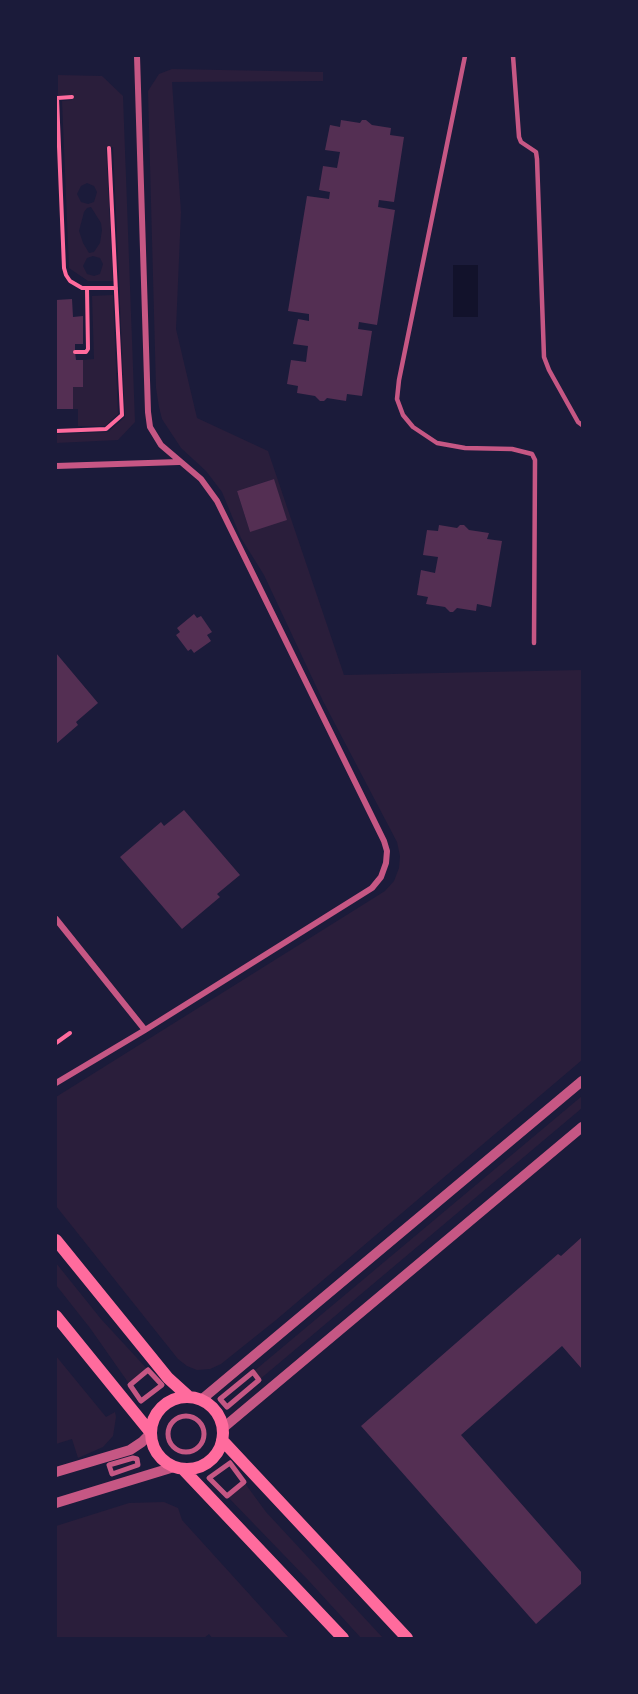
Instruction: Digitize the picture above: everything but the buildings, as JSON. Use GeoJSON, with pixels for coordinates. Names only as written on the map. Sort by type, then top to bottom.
{"type":"FeatureCollection","features":[{"type":"Feature","properties":{"kind":"main road"},"geometry":{"type":"LineString","coordinates":[[56,1240],[161,1371],[195,1399],[212,1407],[219,1416],[223,1434],[219,1450],[204,1465],[194,1469],[179,1468],[165,1462],[158,1454],[151,1433],[153,1422],[166,1403],[177,1398],[195,1399]]}},
{"type":"Feature","properties":{"kind":"main road"},"geometry":{"type":"LineString","coordinates":[[56,1316],[151,1433]]}},
{"type":"Feature","properties":{"kind":"main road"},"geometry":{"type":"LineString","coordinates":[[223,1434],[407,1638]]}},
{"type":"Feature","properties":{"kind":"main road"},"geometry":{"type":"LineString","coordinates":[[179,1468],[344,1638]]}},
{"type":"Feature","properties":{"kind":"street"},"geometry":{"type":"LineString","coordinates":[[56,1083],[146,1030],[372,888],[381,877],[387,851],[216,501],[201,479],[161,445],[155,435],[148,412],[137,56]]}},
{"type":"Feature","properties":{"kind":"street"},"geometry":{"type":"LineString","coordinates":[[56,466],[179,462]]}},
{"type":"Feature","properties":{"kind":"street"},"geometry":{"type":"LineString","coordinates":[[56,919],[146,1030]]}},
{"type":"Feature","properties":{"kind":"street"},"geometry":{"type":"LineString","coordinates":[[195,1399],[582,1081]]}},
{"type":"Feature","properties":{"kind":"street"},"geometry":{"type":"LineString","coordinates":[[223,1434],[582,1127]]}},
{"type":"Feature","properties":{"kind":"street"},"geometry":{"type":"LineString","coordinates":[[147,1370],[162,1385],[141,1401],[130,1385],[147,1370]]}},
{"type":"Feature","properties":{"kind":"street"},"geometry":{"type":"LineString","coordinates":[[253,1372],[260,1380],[226,1407],[220,1399],[253,1372]]}},
{"type":"Feature","properties":{"kind":"street"},"geometry":{"type":"LineString","coordinates":[[186,1416],[197,1420],[204,1430],[200,1446],[190,1452],[173,1447],[168,1436],[171,1425],[180,1417],[186,1416]]}},
{"type":"Feature","properties":{"kind":"street"},"geometry":{"type":"LineString","coordinates":[[56,1472],[130,1450],[151,1433]]}},
{"type":"Feature","properties":{"kind":"street"},"geometry":{"type":"LineString","coordinates":[[133,1458],[138,1461],[135,1467],[112,1474],[109,1465],[133,1458]]}},
{"type":"Feature","properties":{"kind":"street"},"geometry":{"type":"LineString","coordinates":[[230,1463],[244,1482],[227,1496],[209,1478],[230,1463]]}},
{"type":"Feature","properties":{"kind":"street"},"geometry":{"type":"LineString","coordinates":[[56,1503],[179,1468]]}},
{"type":"Feature","properties":{"kind":"lane"},"geometry":{"type":"LineString","coordinates":[[465,56],[397,399],[403,415],[413,427],[437,443],[465,448],[512,448],[531,454],[535,460],[534,643]]}},
{"type":"Feature","properties":{"kind":"lane"},"geometry":{"type":"LineString","coordinates":[[513,56],[519,137],[521,142],[536,152],[537,159],[544,357],[568,405],[582,425]]}},
{"type":"Feature","properties":{"kind":"path"},"geometry":{"type":"LineString","coordinates":[[72,98],[56,98],[64,268],[70,281],[76,286],[87,289],[116,288]]}},
{"type":"Feature","properties":{"kind":"path"},"geometry":{"type":"LineString","coordinates":[[56,430],[106,429],[122,415],[109,148]]}},
{"type":"Feature","properties":{"kind":"path"},"geometry":{"type":"LineString","coordinates":[[75,352],[86,352],[88,349],[87,289]]}},
{"type":"Feature","properties":{"kind":"path"},"geometry":{"type":"LineString","coordinates":[[56,1043],[70,1033]]}},
{"type":"Feature","properties":{"kind":"shaded area"},"geometry":{"type":"Polygon","coordinates":[[[172,69],[323,72],[323,81],[172,82],[181,212],[176,329],[197,418],[268,451],[344,675],[582,670],[582,1060],[276,1320],[221,1364],[210,1369],[197,1370],[178,1359],[56,1206],[56,1097],[385,891],[394,881],[399,868],[400,856],[397,842],[323,701],[264,575],[241,538],[222,492],[206,471],[181,448],[162,419],[156,388],[148,91],[159,74],[172,69]],[[274,479],[237,491],[250,532],[274,479]]]}},
{"type":"Feature","properties":{"kind":"shaded area"},"geometry":{"type":"Polygon","coordinates":[[[58,75],[102,76],[123,96],[135,422],[118,440],[56,443],[56,434],[108,432],[125,417],[113,147],[106,148],[113,281],[88,281],[69,268],[62,101],[72,100],[72,95],[58,95],[58,75]],[[87,183],[81,186],[77,194],[81,202],[88,204],[94,202],[97,192],[94,186],[87,183]],[[91,207],[87,208],[79,231],[89,253],[94,252],[100,243],[102,230],[101,223],[91,207]],[[93,256],[87,258],[83,266],[87,274],[94,276],[100,274],[103,264],[100,258],[93,256]]]}},
{"type":"Feature","properties":{"kind":"shaded area"},"geometry":{"type":"Polygon","coordinates":[[[453,265],[478,265],[478,317],[453,317],[453,265]]]}},
{"type":"Feature","properties":{"kind":"shaded area"},"geometry":{"type":"Polygon","coordinates":[[[113,295],[118,414],[105,426],[78,426],[78,409],[73,409],[73,387],[83,387],[83,360],[94,359],[92,296],[113,295]]]}},
{"type":"Feature","properties":{"kind":"shaded area"},"geometry":{"type":"Polygon","coordinates":[[[582,1096],[582,1108],[259,1380],[253,1372],[582,1096]]]}},
{"type":"Feature","properties":{"kind":"shaded area"},"geometry":{"type":"Polygon","coordinates":[[[56,1263],[101,1319],[148,1370],[130,1385],[56,1285],[56,1263]]]}},
{"type":"Feature","properties":{"kind":"shaded area"},"geometry":{"type":"Polygon","coordinates":[[[56,1356],[106,1417],[115,1412],[113,1436],[103,1447],[78,1458],[72,1439],[56,1444],[56,1356]]]}},
{"type":"Feature","properties":{"kind":"shaded area"},"geometry":{"type":"Polygon","coordinates":[[[244,1482],[266,1512],[383,1638],[361,1638],[227,1496],[244,1482]]]}},
{"type":"Feature","properties":{"kind":"shaded area"},"geometry":{"type":"Polygon","coordinates":[[[164,1502],[178,1508],[182,1520],[289,1638],[212,1638],[209,1634],[204,1638],[56,1638],[56,1526],[129,1503],[164,1502]]]}}]}
